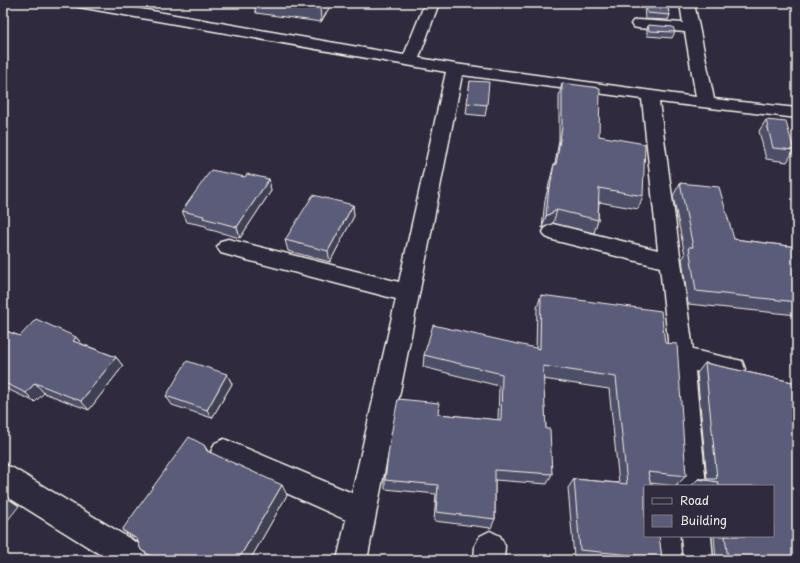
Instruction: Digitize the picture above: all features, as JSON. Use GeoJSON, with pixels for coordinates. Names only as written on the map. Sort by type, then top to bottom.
{"type":"FeatureCollection","features":[{"type":"Feature","properties":{"kind":"street"},"geometry":{"type":"LineString","coordinates":[[79,3],[455,69],[797,113]]}},
{"type":"Feature","properties":{"kind":"street"},"geometry":{"type":"LineString","coordinates":[[148,14],[161,3]]}},
{"type":"Feature","properties":{"kind":"street"},"geometry":{"type":"LineString","coordinates":[[410,61],[432,3]]}},
{"type":"Feature","properties":{"kind":"street"},"geometry":{"type":"LineString","coordinates":[[688,3],[706,102]]}},
{"type":"Feature","properties":{"kind":"street"},"geometry":{"type":"LineString","coordinates":[[638,24],[692,28]]}},
{"type":"Feature","properties":{"kind":"street"},"geometry":{"type":"LineString","coordinates":[[352,560],[455,69]]}},
{"type":"Feature","properties":{"kind":"street"},"geometry":{"type":"LineString","coordinates":[[650,95],[682,358],[692,485]]}},
{"type":"Feature","properties":{"kind":"street"},"geometry":{"type":"LineString","coordinates":[[553,232],[669,261]]}},
{"type":"Feature","properties":{"kind":"street"},"geometry":{"type":"LineString","coordinates":[[228,247],[408,294]]}},
{"type":"Feature","properties":{"kind":"street"},"geometry":{"type":"LineString","coordinates":[[682,358],[751,373]]}},
{"type":"Feature","properties":{"kind":"street"},"geometry":{"type":"LineString","coordinates":[[224,452],[362,512]]}},
{"type":"Feature","properties":{"kind":"street"},"geometry":{"type":"LineString","coordinates":[[3,478],[136,560]]}},
{"type":"Feature","properties":{"kind":"street"},"geometry":{"type":"LineString","coordinates":[[696,537],[698,560]]}},
{"type":"Feature","properties":{"kind":"building"},"geometry":{"type":"Polygon","coordinates":[[[288,3],[322,3],[320,7],[288,3]]]}},
{"type":"Feature","properties":{"kind":"building"},"geometry":{"type":"Polygon","coordinates":[[[646,3],[666,3],[670,15],[647,13],[646,3]]]}},
{"type":"Feature","properties":{"kind":"building"},"geometry":{"type":"Polygon","coordinates":[[[648,25],[673,27],[675,32],[649,31],[648,25]]]}},
{"type":"Feature","properties":{"kind":"building"},"geometry":{"type":"Polygon","coordinates":[[[470,81],[489,82],[487,105],[467,103],[470,81]]]}},
{"type":"Feature","properties":{"kind":"building"},"geometry":{"type":"Polygon","coordinates":[[[562,83],[600,88],[599,136],[645,144],[643,196],[599,188],[598,220],[557,210],[546,216],[549,187],[550,188],[554,164],[556,165],[562,127],[562,83]]]}},
{"type":"Feature","properties":{"kind":"building"},"geometry":{"type":"Polygon","coordinates":[[[766,120],[786,122],[794,150],[773,148],[766,120]]]}},
{"type":"Feature","properties":{"kind":"building"},"geometry":{"type":"Polygon","coordinates":[[[211,170],[245,177],[247,174],[269,179],[237,227],[203,218],[204,216],[182,211],[211,170]]]}},
{"type":"Feature","properties":{"kind":"building"},"geometry":{"type":"Polygon","coordinates":[[[680,183],[719,187],[734,239],[797,247],[797,302],[696,291],[689,247],[693,247],[680,183]]]}},
{"type":"Feature","properties":{"kind":"building"},"geometry":{"type":"Polygon","coordinates":[[[313,195],[353,205],[328,251],[285,240],[313,195]]]}},
{"type":"Feature","properties":{"kind":"building"},"geometry":{"type":"Polygon","coordinates":[[[541,295],[661,311],[665,343],[677,344],[686,476],[648,472],[651,485],[644,485],[644,537],[659,537],[662,558],[580,550],[574,479],[627,484],[616,377],[543,366],[546,429],[550,429],[552,474],[495,470],[495,519],[436,512],[438,485],[385,480],[390,440],[398,399],[439,403],[438,414],[501,420],[502,374],[424,355],[433,325],[540,349],[541,295]]]}},
{"type":"Feature","properties":{"kind":"building"},"geometry":{"type":"Polygon","coordinates":[[[36,319],[76,337],[73,341],[116,357],[81,401],[35,383],[26,393],[3,382],[3,330],[20,336],[36,319]]]}},
{"type":"Feature","properties":{"kind":"building"},"geometry":{"type":"Polygon","coordinates":[[[187,361],[227,374],[207,410],[166,396],[187,361]]]}},
{"type":"Feature","properties":{"kind":"building"},"geometry":{"type":"Polygon","coordinates":[[[705,363],[797,383],[797,560],[728,560],[725,537],[774,537],[774,485],[719,485],[718,482],[698,479],[717,478],[705,363]]]}},
{"type":"Feature","properties":{"kind":"building"},"geometry":{"type":"Polygon","coordinates":[[[189,437],[204,445],[207,451],[282,485],[238,560],[158,560],[141,550],[137,539],[122,530],[189,437]]]}},
{"type":"Feature","properties":{"kind":"building"},"geometry":{"type":"Polygon","coordinates":[[[497,557],[521,560],[497,560],[497,557]]]}}]}
